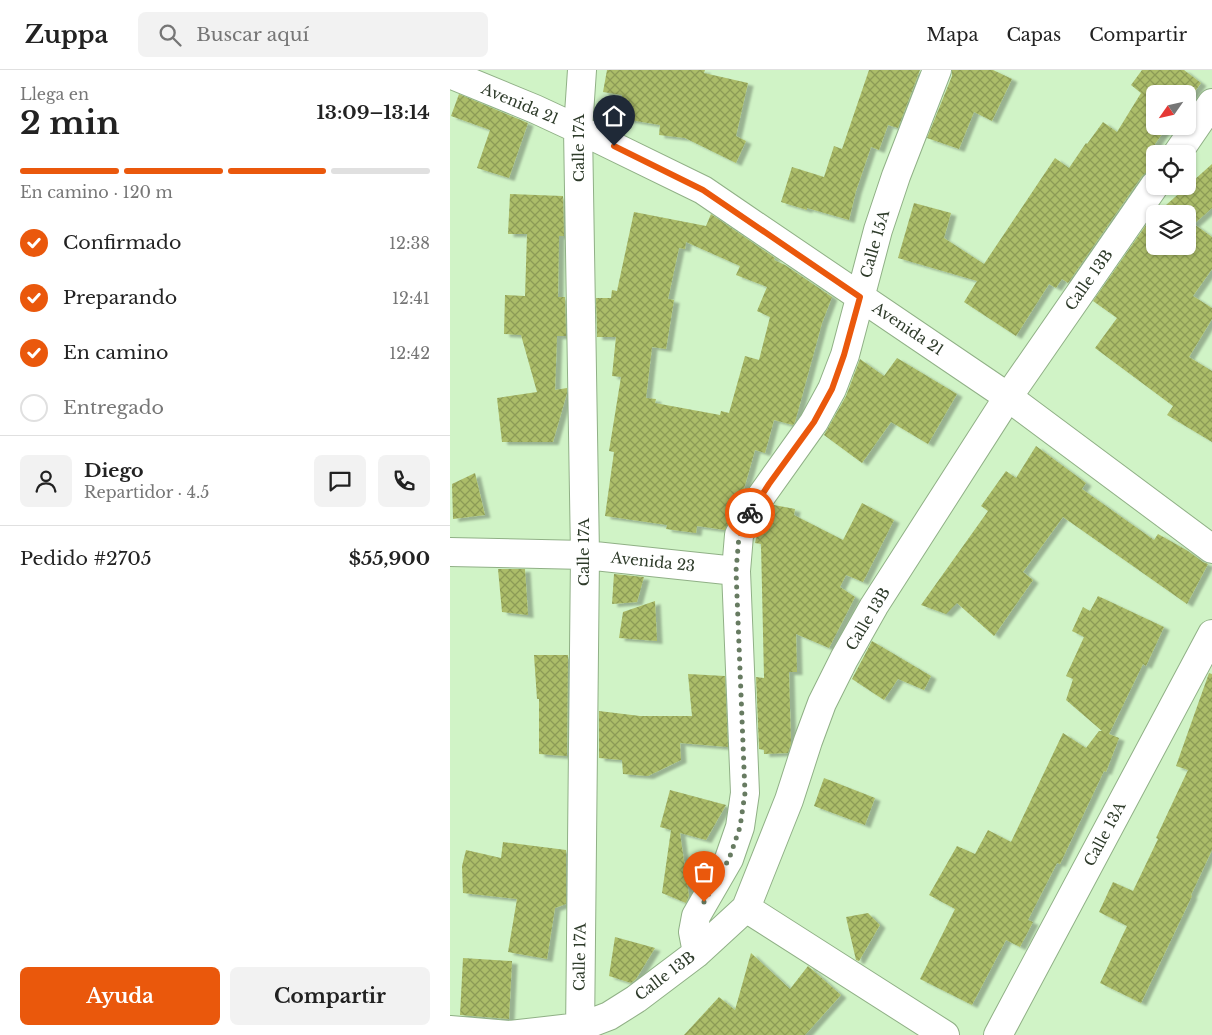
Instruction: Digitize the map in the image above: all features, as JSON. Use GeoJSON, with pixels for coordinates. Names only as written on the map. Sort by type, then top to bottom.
{"type":"FeatureCollection","features":[{"type":"Feature","properties":{"kind":"street","name":"Calle 17A"},"geometry":{"type":"LineString","coordinates":[[580,1031],[585,555],[578,128],[582,70]]}},
{"type":"Feature","properties":{"kind":"street","name":"Calle 15A"},"geometry":{"type":"LineString","coordinates":[[697,953],[693,932],[696,916],[729,859],[740,827],[745,793],[736,571],[739,536],[752,509],[814,422],[832,389],[844,355],[878,230],[896,176],[937,70]]}},
{"type":"Feature","properties":{"kind":"street","name":"Avenida 21"},"geometry":{"type":"LineString","coordinates":[[450,74],[578,128],[703,190],[1008,397],[1212,549]]}},
{"type":"Feature","properties":{"kind":"street"},"geometry":{"type":"LineString","coordinates":[[1183,145],[1212,103]]}},
{"type":"Feature","properties":{"kind":"street","name":"Calle 13B"},"geometry":{"type":"LineString","coordinates":[[450,1030],[510,1035],[580,1031],[636,999],[697,953],[746,908],[790,800],[822,703],[844,659],[874,606],[1008,397],[1148,195]]}},
{"type":"Feature","properties":{"kind":"street","name":"Avenida 23"},"geometry":{"type":"LineString","coordinates":[[450,552],[585,555],[736,571]]}},
{"type":"Feature","properties":{"kind":"street","name":"Calle 13A"},"geometry":{"type":"LineString","coordinates":[[998,1035],[1212,634]]}},
{"type":"Feature","properties":{"kind":"street"},"geometry":{"type":"LineString","coordinates":[[746,908],[945,1035]]}},
{"type":"Feature","properties":{"kind":"building"},"geometry":{"type":"Polygon","coordinates":[[[607,70],[705,70],[704,73],[748,83],[736,136],[746,141],[736,163],[685,138],[659,135],[660,125],[618,118],[622,95],[603,92],[607,70]]]}},
{"type":"Feature","properties":{"kind":"building"},"geometry":{"type":"Polygon","coordinates":[[[869,70],[920,70],[898,128],[888,125],[879,150],[871,147],[856,191],[849,220],[781,202],[792,167],[824,177],[834,146],[842,149],[869,70]]]}},
{"type":"Feature","properties":{"kind":"building"},"geometry":{"type":"Polygon","coordinates":[[[952,70],[993,70],[1012,79],[992,121],[974,112],[959,149],[927,138],[952,76],[952,70]]]}},
{"type":"Feature","properties":{"kind":"building"},"geometry":{"type":"Polygon","coordinates":[[[1142,70],[1184,70],[1201,83],[1196,90],[1196,85],[1146,85],[1146,135],[1162,135],[1155,145],[1146,145],[1146,173],[1068,283],[1062,279],[1056,288],[1049,284],[1016,336],[964,302],[977,281],[898,258],[914,203],[951,213],[944,238],[984,264],[1055,158],[1069,168],[1103,122],[1117,132],[1141,93],[1131,85],[1142,70]]]}},
{"type":"Feature","properties":{"kind":"building"},"geometry":{"type":"Polygon","coordinates":[[[459,94],[528,123],[509,178],[477,168],[490,130],[451,116],[459,94]]]}},
{"type":"Feature","properties":{"kind":"building"},"geometry":{"type":"Polygon","coordinates":[[[1212,164],[1212,208],[1196,222],[1196,205],[1166,205],[1177,195],[1196,195],[1196,178],[1212,164]]]}},
{"type":"Feature","properties":{"kind":"building"},"geometry":{"type":"Polygon","coordinates":[[[510,194],[563,196],[564,236],[559,236],[558,297],[565,297],[566,336],[557,336],[555,390],[567,388],[567,393],[553,442],[502,442],[497,398],[537,392],[521,335],[504,334],[505,295],[525,296],[527,234],[508,234],[510,194]]]}},
{"type":"Feature","properties":{"kind":"building"},"geometry":{"type":"Polygon","coordinates":[[[634,212],[706,226],[711,214],[775,258],[774,260],[785,265],[832,297],[822,323],[795,422],[793,425],[774,420],[765,453],[755,450],[742,496],[725,530],[697,526],[696,533],[666,529],[667,525],[605,516],[614,452],[609,451],[621,377],[612,376],[616,337],[597,337],[596,298],[611,298],[612,290],[617,291],[634,212]],[[686,242],[685,249],[679,248],[668,299],[674,300],[666,349],[652,347],[646,398],[656,399],[655,403],[720,415],[721,411],[729,413],[745,356],[759,360],[770,317],[757,311],[767,287],[736,275],[740,266],[686,242]]]}},
{"type":"Feature","properties":{"kind":"building"},"geometry":{"type":"Polygon","coordinates":[[[1146,225],[1146,255],[1196,255],[1196,225],[1212,237],[1212,269],[1193,296],[1212,308],[1212,319],[1189,357],[1212,371],[1212,442],[1167,415],[1173,406],[1095,348],[1117,318],[1093,301],[1146,225]]]}},
{"type":"Feature","properties":{"kind":"building"},"geometry":{"type":"Polygon","coordinates":[[[897,358],[957,394],[928,444],[891,422],[862,463],[824,435],[846,396],[860,359],[884,376],[897,358]]]}},
{"type":"Feature","properties":{"kind":"building"},"geometry":{"type":"Polygon","coordinates":[[[1036,446],[1086,483],[1082,489],[1154,540],[1158,534],[1208,564],[1187,604],[1063,517],[1023,572],[1033,580],[994,636],[957,603],[946,614],[921,605],[988,511],[981,506],[1006,471],[1016,478],[1036,446]]]}},
{"type":"Feature","properties":{"kind":"building"},"geometry":{"type":"Polygon","coordinates":[[[475,473],[485,515],[453,519],[452,484],[475,473]]]}},
{"type":"Feature","properties":{"kind":"building"},"geometry":{"type":"Polygon","coordinates":[[[862,503],[894,520],[863,582],[846,575],[840,587],[855,597],[829,648],[796,634],[797,672],[789,672],[791,744],[788,753],[764,754],[764,750],[759,749],[756,677],[764,678],[761,544],[755,543],[757,534],[765,517],[774,505],[795,509],[794,515],[843,540],[862,503]]]}},
{"type":"Feature","properties":{"kind":"building"},"geometry":{"type":"Polygon","coordinates":[[[498,569],[525,569],[528,615],[502,612],[498,569]]]}},
{"type":"Feature","properties":{"kind":"building"},"geometry":{"type":"Polygon","coordinates":[[[614,574],[644,577],[637,602],[612,604],[614,574]]]}},
{"type":"Feature","properties":{"kind":"building"},"geometry":{"type":"Polygon","coordinates":[[[1098,596],[1164,627],[1146,666],[1143,664],[1109,734],[1119,738],[1106,772],[1104,771],[1060,864],[1057,863],[1028,920],[1033,922],[1020,947],[1006,940],[972,1005],[920,979],[955,909],[929,895],[957,846],[975,854],[988,830],[1011,842],[1063,733],[1086,748],[1099,731],[1102,731],[1066,700],[1073,679],[1066,676],[1084,637],[1072,631],[1083,607],[1090,611],[1098,596]]]}},
{"type":"Feature","properties":{"kind":"building"},"geometry":{"type":"Polygon","coordinates":[[[655,601],[657,641],[619,638],[623,612],[655,601]]]}},
{"type":"Feature","properties":{"kind":"building"},"geometry":{"type":"Polygon","coordinates":[[[872,641],[931,676],[924,690],[898,679],[884,700],[852,679],[872,641]]]}},
{"type":"Feature","properties":{"kind":"building"},"geometry":{"type":"Polygon","coordinates":[[[534,655],[568,655],[567,756],[539,754],[539,699],[537,699],[534,655]]]}},
{"type":"Feature","properties":{"kind":"building"},"geometry":{"type":"Polygon","coordinates":[[[1209,673],[1212,674],[1212,850],[1141,1003],[1100,983],[1127,926],[1099,912],[1113,882],[1133,891],[1158,839],[1156,838],[1188,770],[1176,766],[1209,673]]]}},
{"type":"Feature","properties":{"kind":"building"},"geometry":{"type":"Polygon","coordinates":[[[688,674],[725,676],[728,747],[680,743],[681,760],[648,776],[623,774],[622,760],[599,758],[599,711],[640,716],[692,716],[688,674]]]}},
{"type":"Feature","properties":{"kind":"building"},"geometry":{"type":"Polygon","coordinates":[[[824,778],[875,798],[865,825],[814,806],[824,778]]]}},
{"type":"Feature","properties":{"kind":"building"},"geometry":{"type":"Polygon","coordinates":[[[670,790],[726,805],[706,840],[680,833],[689,896],[686,903],[662,893],[671,830],[660,827],[670,790]]]}},
{"type":"Feature","properties":{"kind":"building"},"geometry":{"type":"Polygon","coordinates":[[[503,842],[566,850],[566,904],[555,908],[547,959],[508,952],[517,899],[463,893],[462,866],[466,850],[501,858],[503,842]]]}},
{"type":"Feature","properties":{"kind":"building"},"geometry":{"type":"Polygon","coordinates":[[[868,913],[880,925],[859,961],[856,960],[846,917],[868,913]]]}},
{"type":"Feature","properties":{"kind":"building"},"geometry":{"type":"Polygon","coordinates":[[[615,937],[655,948],[636,979],[631,983],[609,976],[615,937]]]}},
{"type":"Feature","properties":{"kind":"building"},"geometry":{"type":"Polygon","coordinates":[[[751,953],[790,989],[808,966],[841,995],[805,1035],[684,1035],[719,997],[735,1010],[751,953]]]}},
{"type":"Feature","properties":{"kind":"building"},"geometry":{"type":"Polygon","coordinates":[[[463,958],[512,961],[509,1019],[460,1015],[463,958]]]}},
{"type":"Feature","properties":{"kind":"way so far"},"geometry":{"type":"LineString","coordinates":[[704,902],[729,859],[740,827],[745,793],[736,571],[739,536],[750,513]]}},
{"type":"Feature","properties":{"kind":"route"},"geometry":{"type":"LineString","coordinates":[[614,146],[703,190],[860,297],[844,355],[832,389],[814,422],[750,513]]}}]}
